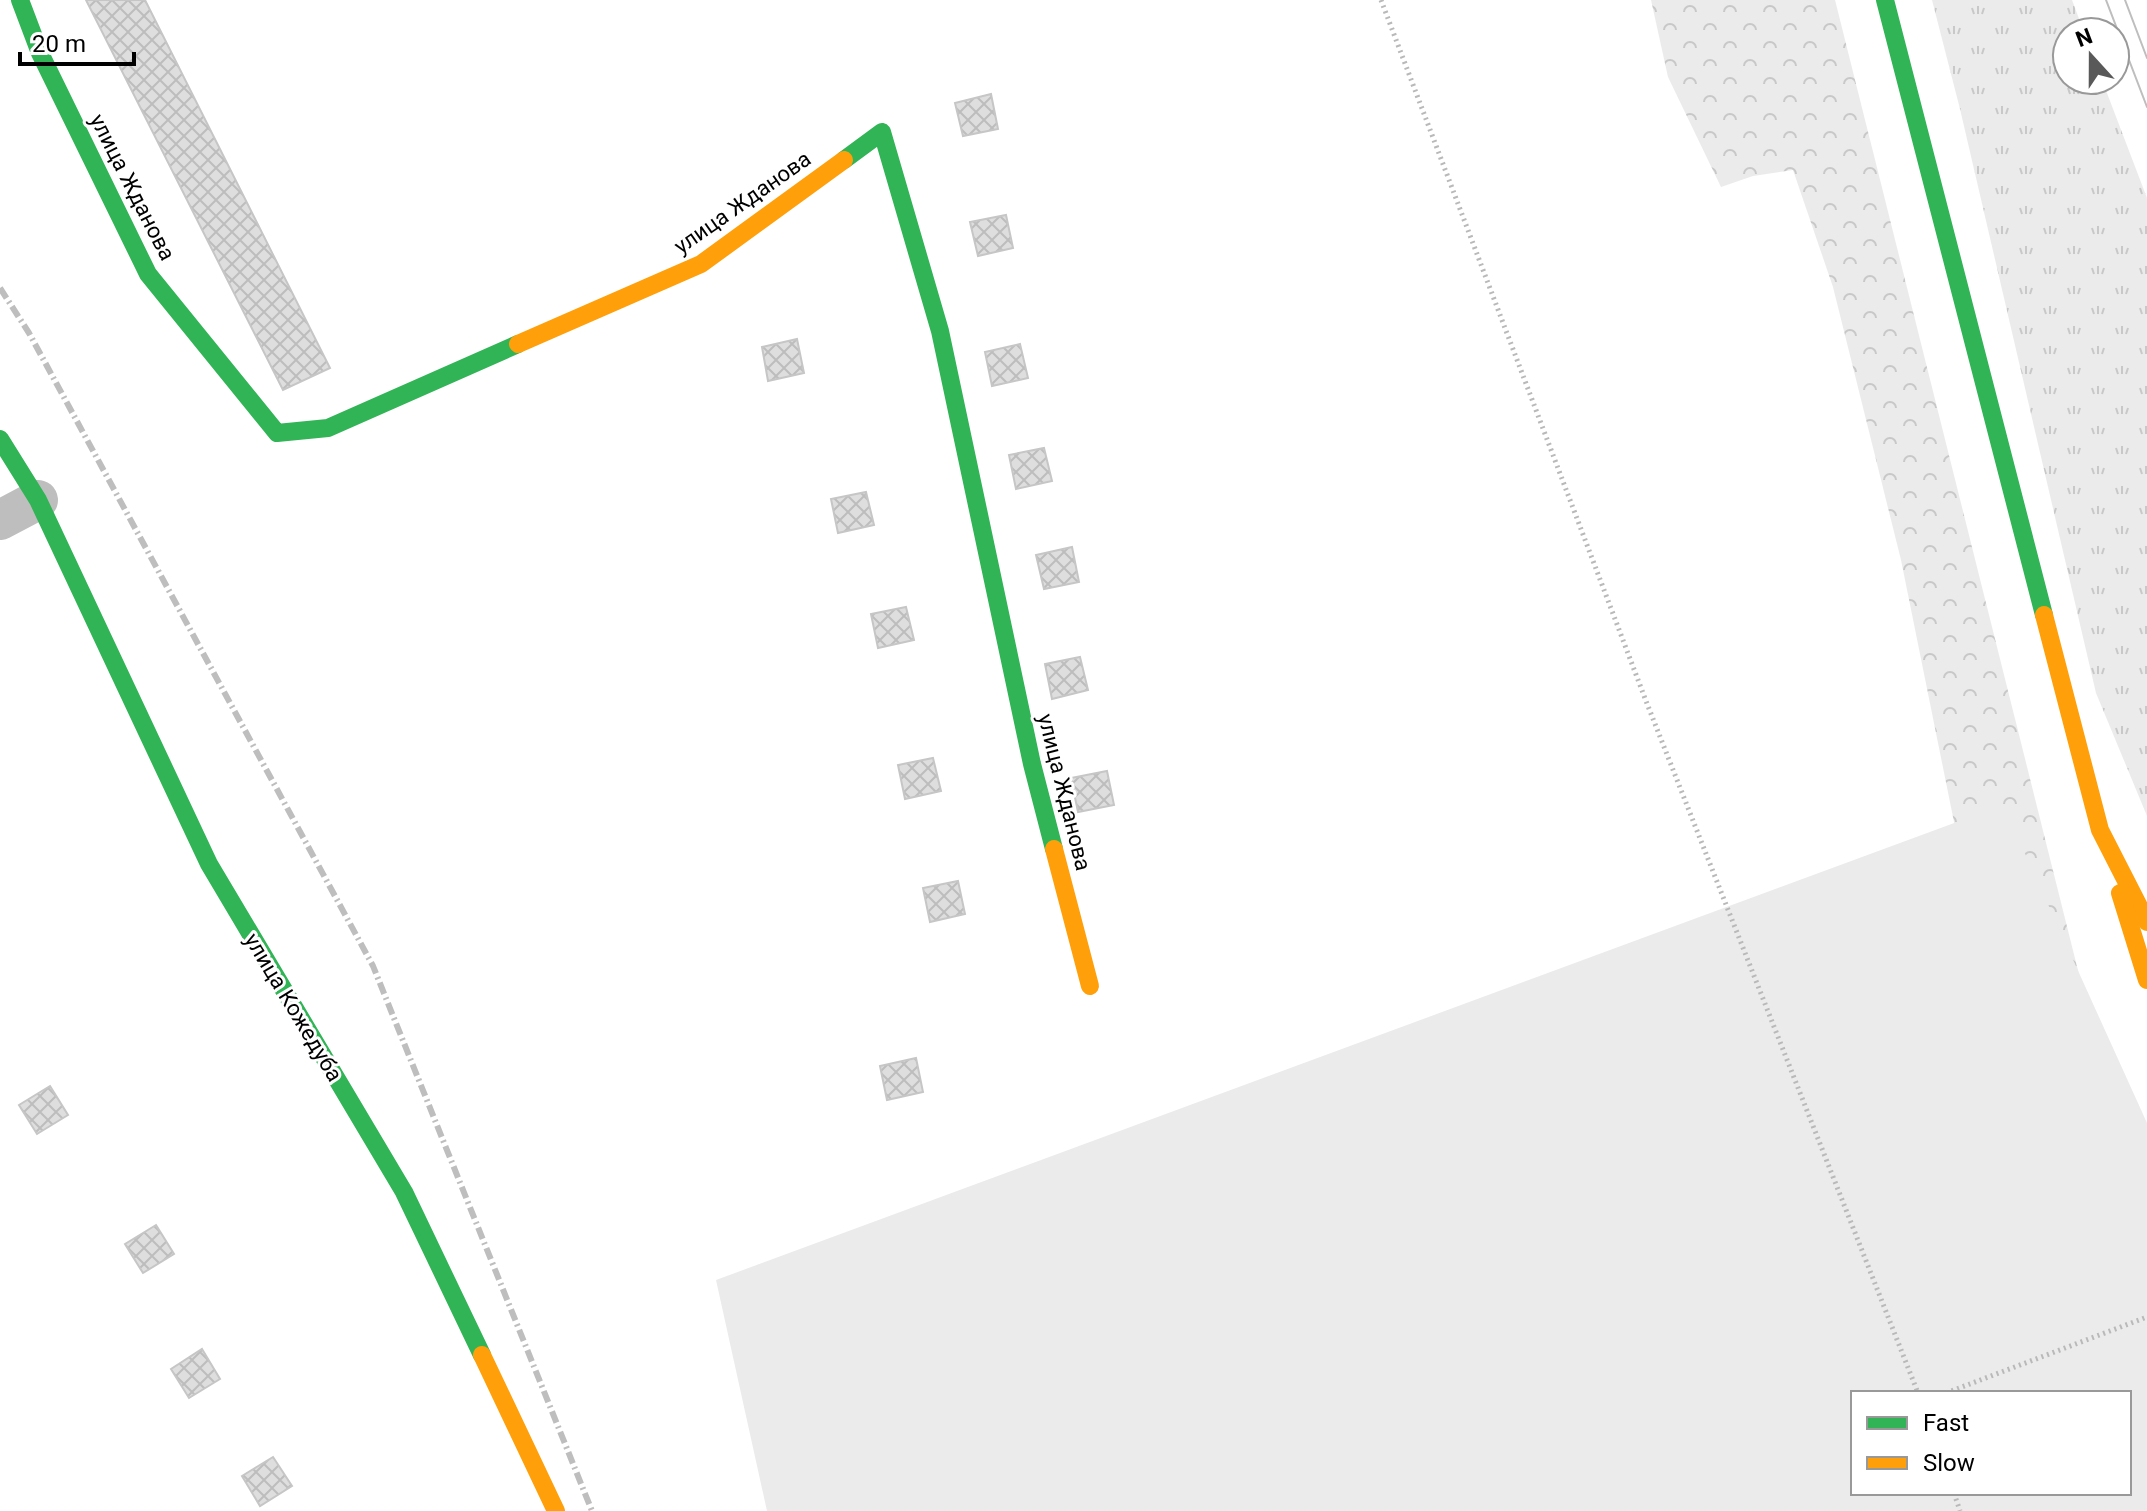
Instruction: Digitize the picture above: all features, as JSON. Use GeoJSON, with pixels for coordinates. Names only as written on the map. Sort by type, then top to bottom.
{"type":"FeatureCollection","features":[{"type":"Feature","properties":{"kind":"street","name":"улица Жданова"},"geometry":{"type":"LineString","coordinates":[[20,0],[40,53],[148,274],[277,433],[328,428],[701,264],[882,132],[940,331],[1032,764],[1090,986]]}},
{"type":"Feature","properties":{"kind":"street"},"geometry":{"type":"LineString","coordinates":[[1885,0],[2100,830],[2147,980]]}},
{"type":"Feature","properties":{"kind":"street","name":"улица Кожедуба"},"geometry":{"type":"LineString","coordinates":[[0,439],[38,500],[209,864],[404,1192],[556,1511]]}},
{"type":"Feature","properties":{"kind":"street"},"geometry":{"type":"LineString","coordinates":[[0,520],[38,500]]}},
{"type":"Feature","properties":{"kind":"street"},"geometry":{"type":"LineString","coordinates":[[2100,830],[2147,922]]}},
{"type":"Feature","properties":{"kind":"path"},"geometry":{"type":"LineString","coordinates":[[1381,0],[1646,701],[1917,1391]]}},
{"type":"Feature","properties":{"kind":"path"},"geometry":{"type":"LineString","coordinates":[[1951,1391],[2147,1317]]}},
{"type":"Feature","properties":{"kind":"green space"},"geometry":{"type":"Polygon","coordinates":[[[1651,0],[1835,0],[2133,1190],[1970,901],[1901,560],[1833,287],[1793,170],[1753,176],[1721,187],[1668,77],[1651,0]]]}},
{"type":"Feature","properties":{"kind":"green space"},"geometry":{"type":"Polygon","coordinates":[[[1932,0],[2072,0],[2078,16],[2051,16],[2051,96],[2108,96],[2147,198],[2147,816],[2096,693],[1932,0]]]}},
{"type":"Feature","properties":{"kind":"green space"},"geometry":{"type":"Polygon","coordinates":[[[2003,805],[2147,1123],[2147,1511],[767,1511],[716,1280],[2003,805]]]}},
{"type":"Feature","properties":{"kind":"building"},"geometry":{"type":"Polygon","coordinates":[[[86,0],[145,0],[330,368],[283,390],[86,0]]]}},
{"type":"Feature","properties":{"kind":"building"},"geometry":{"type":"Polygon","coordinates":[[[991,94],[998,129],[963,136],[955,103],[991,94]]]}},
{"type":"Feature","properties":{"kind":"building"},"geometry":{"type":"Polygon","coordinates":[[[1006,215],[1013,248],[978,256],[970,222],[1006,215]]]}},
{"type":"Feature","properties":{"kind":"building"},"geometry":{"type":"Polygon","coordinates":[[[797,339],[804,373],[768,381],[762,347],[797,339]]]}},
{"type":"Feature","properties":{"kind":"building"},"geometry":{"type":"Polygon","coordinates":[[[1020,344],[1028,378],[992,386],[985,352],[1020,344]]]}},
{"type":"Feature","properties":{"kind":"building"},"geometry":{"type":"Polygon","coordinates":[[[1044,448],[1052,481],[1016,489],[1009,455],[1044,448]]]}},
{"type":"Feature","properties":{"kind":"building"},"geometry":{"type":"Polygon","coordinates":[[[866,492],[874,525],[838,533],[831,499],[866,492]]]}},
{"type":"Feature","properties":{"kind":"building"},"geometry":{"type":"Polygon","coordinates":[[[1072,547],[1079,582],[1044,589],[1036,555],[1072,547]]]}},
{"type":"Feature","properties":{"kind":"building"},"geometry":{"type":"Polygon","coordinates":[[[906,607],[914,640],[878,648],[871,614],[906,607]]]}},
{"type":"Feature","properties":{"kind":"building"},"geometry":{"type":"Polygon","coordinates":[[[1080,657],[1088,690],[1052,699],[1045,664],[1080,657]]]}},
{"type":"Feature","properties":{"kind":"building"},"geometry":{"type":"Polygon","coordinates":[[[933,758],[941,791],[905,799],[898,765],[933,758]]]}},
{"type":"Feature","properties":{"kind":"building"},"geometry":{"type":"Polygon","coordinates":[[[1107,771],[1114,805],[1078,812],[1071,778],[1107,771]]]}},
{"type":"Feature","properties":{"kind":"building"},"geometry":{"type":"Polygon","coordinates":[[[958,881],[965,914],[930,922],[923,888],[958,881]]]}},
{"type":"Feature","properties":{"kind":"building"},"geometry":{"type":"Polygon","coordinates":[[[916,1058],[923,1092],[887,1100],[880,1066],[916,1058]]]}},
{"type":"Feature","properties":{"kind":"building"},"geometry":{"type":"Polygon","coordinates":[[[50,1086],[68,1115],[37,1134],[19,1105],[50,1086]]]}},
{"type":"Feature","properties":{"kind":"building"},"geometry":{"type":"Polygon","coordinates":[[[156,1225],[174,1254],[143,1273],[125,1244],[156,1225]]]}},
{"type":"Feature","properties":{"kind":"building"},"geometry":{"type":"Polygon","coordinates":[[[202,1349],[220,1379],[189,1398],[171,1369],[202,1349]]]}},
{"type":"Feature","properties":{"kind":"building"},"geometry":{"type":"Polygon","coordinates":[[[273,1457],[292,1486],[260,1506],[242,1476],[273,1457]]]}},
{"type":"Feature","properties":{"kind":"tram line"},"geometry":{"type":"LineString","coordinates":[[2106,0],[2147,107]]}},
{"type":"Feature","properties":{"kind":"tram line"},"geometry":{"type":"LineString","coordinates":[[2125,0],[2147,58]]}},
{"type":"Feature","properties":{"kind":"railway"},"geometry":{"type":"LineString","coordinates":[[0,288],[29,333],[373,966],[592,1511]]}},
{"type":"Feature","properties":{"kind":"traffic: fast"},"geometry":{"type":"LineString","coordinates":[[20,0],[40,53],[148,274],[277,433],[328,428],[518,344]]}},
{"type":"Feature","properties":{"kind":"traffic: fast"},"geometry":{"type":"LineString","coordinates":[[1885,0],[2044,615]]}},
{"type":"Feature","properties":{"kind":"traffic: fast"},"geometry":{"type":"LineString","coordinates":[[844,160],[882,132],[940,331],[1032,764],[1054,849]]}},
{"type":"Feature","properties":{"kind":"traffic: fast"},"geometry":{"type":"LineString","coordinates":[[0,439],[38,500],[209,864],[404,1192],[482,1355]]}},
{"type":"Feature","properties":{"kind":"traffic: slow"},"geometry":{"type":"LineString","coordinates":[[518,344],[701,264],[844,160]]}},
{"type":"Feature","properties":{"kind":"traffic: slow"},"geometry":{"type":"LineString","coordinates":[[2044,615],[2100,830],[2147,922]]}},
{"type":"Feature","properties":{"kind":"traffic: slow"},"geometry":{"type":"LineString","coordinates":[[1054,849],[1090,986]]}},
{"type":"Feature","properties":{"kind":"traffic: slow"},"geometry":{"type":"LineString","coordinates":[[2120,893],[2147,980]]}},
{"type":"Feature","properties":{"kind":"traffic: slow"},"geometry":{"type":"LineString","coordinates":[[482,1355],[556,1511]]}}]}
